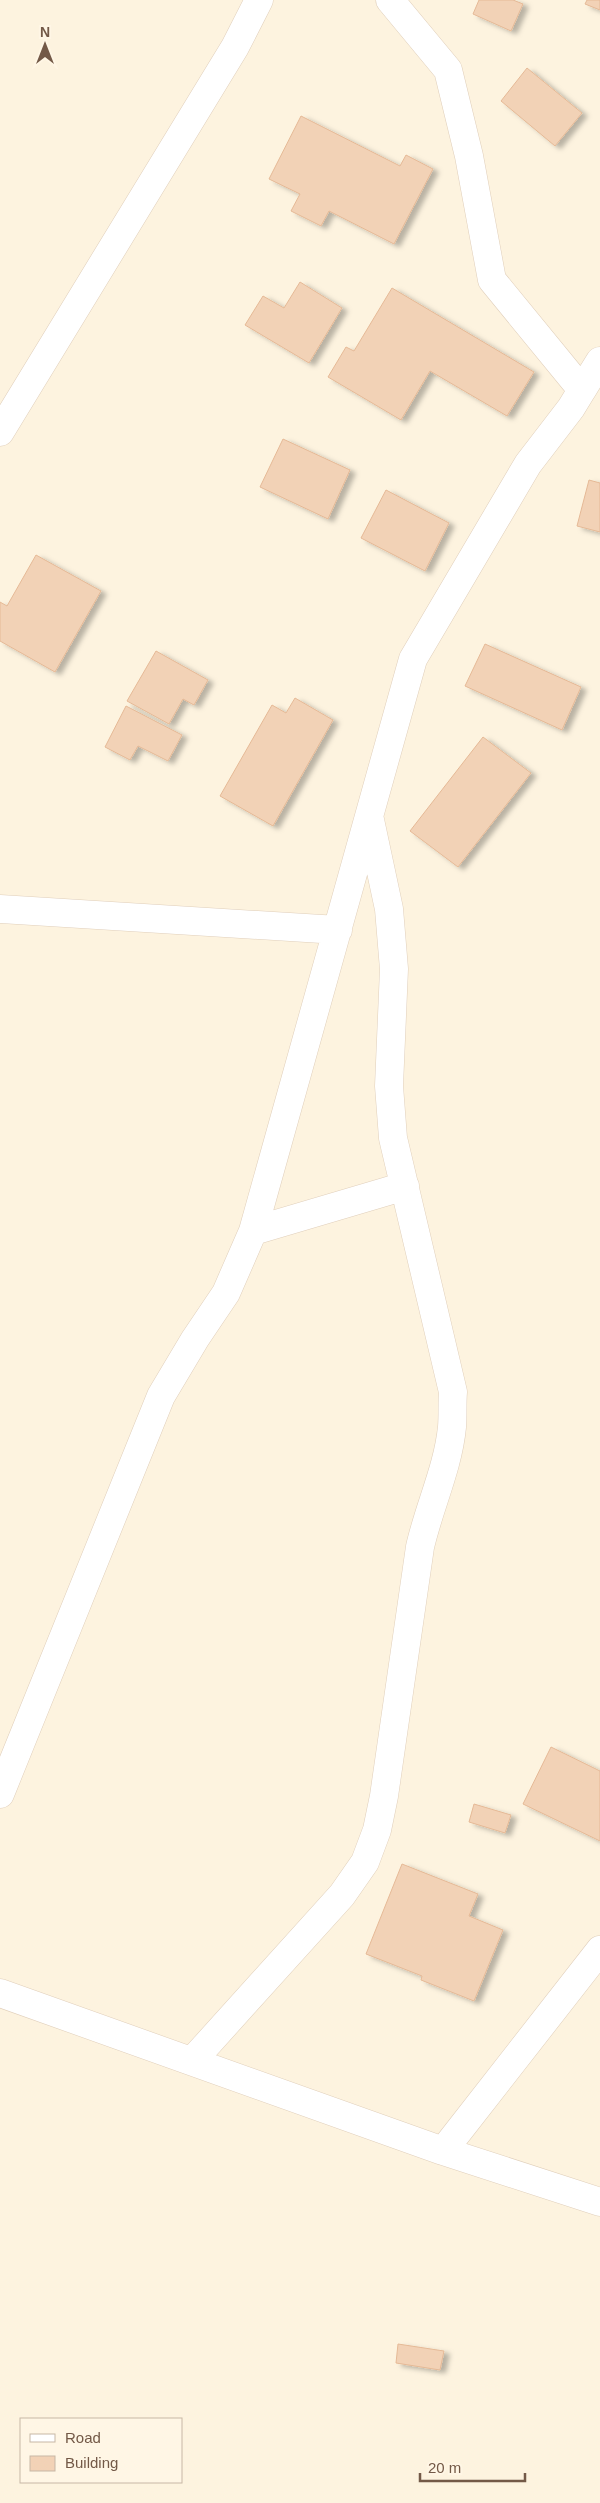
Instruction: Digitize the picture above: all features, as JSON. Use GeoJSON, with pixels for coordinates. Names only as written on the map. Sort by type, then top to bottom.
{"type":"FeatureCollection","features":[{"type":"Feature","properties":{"kind":"street"},"geometry":{"type":"LineString","coordinates":[[0,432],[235,47],[258,0]]}},
{"type":"Feature","properties":{"kind":"street"},"geometry":{"type":"LineString","coordinates":[[390,0],[448,70],[469,156],[492,280],[582,390]]}},
{"type":"Feature","properties":{"kind":"street"},"geometry":{"type":"LineString","coordinates":[[0,1794],[161,1396],[195,1339],[226,1293],[253,1231],[413,659],[528,464],[571,408],[600,361]]}},
{"type":"Feature","properties":{"kind":"street"},"geometry":{"type":"LineString","coordinates":[[193,2060],[342,1895],[365,1862],[377,1830],[420,1547],[427,1515],[444,1468],[452,1427],[453,1392],[393,1138],[389,1086],[394,969],[389,909],[369,816]]}},
{"type":"Feature","properties":{"kind":"street"},"geometry":{"type":"LineString","coordinates":[[0,909],[338,930]]}},
{"type":"Feature","properties":{"kind":"street"},"geometry":{"type":"LineString","coordinates":[[253,1231],[405,1186]]}},
{"type":"Feature","properties":{"kind":"street"},"geometry":{"type":"LineString","coordinates":[[443,2151],[600,1950]]}},
{"type":"Feature","properties":{"kind":"street"},"geometry":{"type":"LineString","coordinates":[[0,1993],[193,2060],[443,2151],[600,2202]]}},
{"type":"Feature","properties":{"kind":"building"},"geometry":{"type":"Polygon","coordinates":[[[479,0],[513,0],[523,4],[511,31],[473,14],[479,0]]]}},
{"type":"Feature","properties":{"kind":"building"},"geometry":{"type":"Polygon","coordinates":[[[587,0],[600,0],[600,10],[585,4],[587,0]]]}},
{"type":"Feature","properties":{"kind":"building"},"geometry":{"type":"Polygon","coordinates":[[[527,68],[582,113],[555,146],[501,101],[527,68]]]}},
{"type":"Feature","properties":{"kind":"building"},"geometry":{"type":"Polygon","coordinates":[[[301,116],[400,166],[406,155],[433,169],[394,244],[329,211],[321,226],[291,211],[300,194],[269,179],[301,116]]]}},
{"type":"Feature","properties":{"kind":"building"},"geometry":{"type":"Polygon","coordinates":[[[300,282],[342,308],[309,363],[245,325],[263,296],[284,308],[300,282]]]}},
{"type":"Feature","properties":{"kind":"building"},"geometry":{"type":"Polygon","coordinates":[[[392,288],[534,372],[507,416],[430,371],[401,420],[328,377],[346,347],[354,351],[392,288]]]}},
{"type":"Feature","properties":{"kind":"building"},"geometry":{"type":"Polygon","coordinates":[[[283,439],[350,470],[328,519],[260,487],[283,439]]]}},
{"type":"Feature","properties":{"kind":"building"},"geometry":{"type":"Polygon","coordinates":[[[589,480],[600,483],[600,532],[577,526],[589,480]]]}},
{"type":"Feature","properties":{"kind":"building"},"geometry":{"type":"Polygon","coordinates":[[[386,490],[449,523],[425,571],[361,538],[386,490]]]}},
{"type":"Feature","properties":{"kind":"building"},"geometry":{"type":"Polygon","coordinates":[[[36,555],[101,591],[55,672],[0,641],[0,602],[7,606],[36,555]]]}},
{"type":"Feature","properties":{"kind":"building"},"geometry":{"type":"Polygon","coordinates":[[[485,644],[581,687],[562,730],[465,686],[485,644]]]}},
{"type":"Feature","properties":{"kind":"building"},"geometry":{"type":"Polygon","coordinates":[[[156,651],[208,680],[194,705],[183,699],[169,724],[127,701],[156,651]]]}},
{"type":"Feature","properties":{"kind":"building"},"geometry":{"type":"Polygon","coordinates":[[[295,698],[333,720],[273,826],[220,796],[272,705],[286,713],[295,698]]]}},
{"type":"Feature","properties":{"kind":"building"},"geometry":{"type":"Polygon","coordinates":[[[126,706],[182,735],[168,761],[138,746],[130,760],[105,747],[126,706]]]}},
{"type":"Feature","properties":{"kind":"building"},"geometry":{"type":"Polygon","coordinates":[[[483,737],[531,773],[458,867],[410,831],[483,737]]]}},
{"type":"Feature","properties":{"kind":"building"},"geometry":{"type":"Polygon","coordinates":[[[551,1747],[600,1771],[600,1841],[523,1804],[551,1747]]]}},
{"type":"Feature","properties":{"kind":"building"},"geometry":{"type":"Polygon","coordinates":[[[474,1804],[511,1815],[505,1833],[469,1822],[474,1804]]]}},
{"type":"Feature","properties":{"kind":"building"},"geometry":{"type":"Polygon","coordinates":[[[402,1864],[478,1894],[469,1916],[503,1930],[474,2001],[421,1980],[422,1976],[366,1954],[402,1864]]]}},
{"type":"Feature","properties":{"kind":"building"},"geometry":{"type":"Polygon","coordinates":[[[398,2344],[444,2351],[440,2370],[396,2363],[398,2344]]]}}]}
